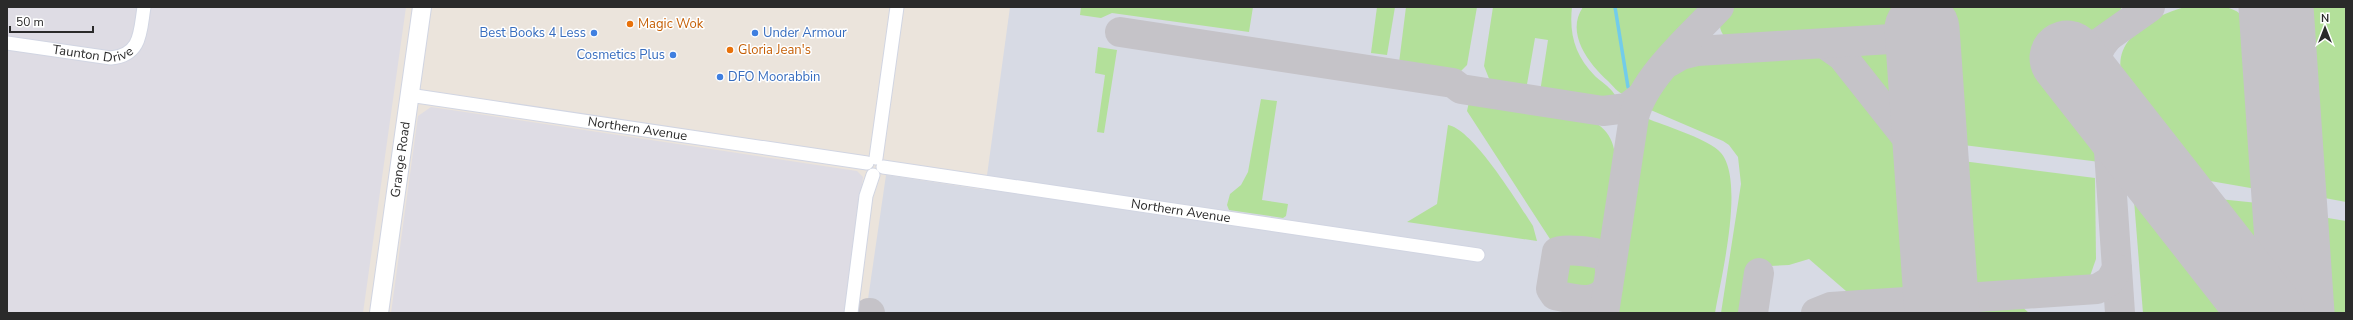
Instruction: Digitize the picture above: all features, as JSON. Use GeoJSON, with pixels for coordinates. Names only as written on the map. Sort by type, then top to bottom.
{"type":"FeatureCollection","features":[{"type":"Feature","properties":{"kind":"main road","name":"Grange Road"},"geometry":{"type":"LineString","coordinates":[[379,313],[422,7]]}},
{"type":"Feature","properties":{"kind":"street","name":"Taunton Drive"},"geometry":{"type":"LineString","coordinates":[[7,43],[111,58],[120,57],[128,54],[137,44],[144,7]]}},
{"type":"Feature","properties":{"kind":"street"},"geometry":{"type":"LineString","coordinates":[[851,313],[866,196],[875,166],[897,7]]}},
{"type":"Feature","properties":{"kind":"street","name":"Northern Avenue"},"geometry":{"type":"LineString","coordinates":[[409,95],[875,166],[1478,255]]}},
{"type":"Feature","properties":{"kind":"shaded area"},"geometry":{"type":"Polygon","coordinates":[[[7,7],[406,7],[363,313],[7,313],[7,7]]]}},
{"type":"Feature","properties":{"kind":"shaded area"},"geometry":{"type":"Polygon","coordinates":[[[1010,7],[2346,7],[2346,313],[866,313],[886,175],[985,190],[1010,7]]]}},
{"type":"Feature","properties":{"kind":"shaded area"},"geometry":{"type":"Polygon","coordinates":[[[431,107],[857,171],[863,177],[845,313],[391,313],[418,116],[431,107]]]}},
{"type":"Feature","properties":{"kind":"green space"},"geometry":{"type":"Polygon","coordinates":[[[2218,6],[2227,8],[2236,11],[2243,16],[2249,24],[2253,36],[2262,190],[2193,178],[2139,109],[2124,84],[2121,70],[2121,57],[2126,44],[2148,23],[2172,11],[2185,7],[2218,6]]]}},
{"type":"Feature","properties":{"kind":"green space"},"geometry":{"type":"Polygon","coordinates":[[[1081,7],[1253,7],[1249,32],[1112,13],[1101,18],[1080,15],[1081,7]]]}},
{"type":"Feature","properties":{"kind":"green space"},"geometry":{"type":"Polygon","coordinates":[[[1377,7],[1395,7],[1387,55],[1371,53],[1377,7]]]}},
{"type":"Feature","properties":{"kind":"green space"},"geometry":{"type":"Polygon","coordinates":[[[1406,7],[1477,7],[1467,65],[1461,71],[1399,63],[1406,7]]]}},
{"type":"Feature","properties":{"kind":"green space"},"geometry":{"type":"Polygon","coordinates":[[[1493,7],[1572,7],[1571,17],[1573,35],[1578,52],[1595,76],[1615,94],[1616,101],[1592,101],[1540,92],[1548,40],[1535,38],[1526,90],[1490,81],[1484,66],[1493,7]]]}},
{"type":"Feature","properties":{"kind":"green space"},"geometry":{"type":"Polygon","coordinates":[[[1583,7],[1709,7],[1633,90],[1625,95],[1618,91],[1601,74],[1587,57],[1582,47],[1578,37],[1577,27],[1578,17],[1583,7]]]}},
{"type":"Feature","properties":{"kind":"green space"},"geometry":{"type":"Polygon","coordinates":[[[1730,7],[2122,7],[2116,18],[2048,72],[2089,125],[2099,149],[2100,162],[1947,143],[1938,27],[1737,41],[1726,38],[1720,26],[1722,18],[1730,7]]]}},
{"type":"Feature","properties":{"kind":"green space"},"geometry":{"type":"Polygon","coordinates":[[[2301,7],[2346,7],[2346,202],[2314,196],[2301,7]]]}},
{"type":"Feature","properties":{"kind":"green space"},"geometry":{"type":"Polygon","coordinates":[[[1098,47],[1117,50],[1104,133],[1097,132],[1105,75],[1095,73],[1098,47]]]}},
{"type":"Feature","properties":{"kind":"green space"},"geometry":{"type":"Polygon","coordinates":[[[1875,50],[1887,54],[1897,61],[1903,70],[1910,91],[1913,127],[1910,128],[1856,59],[1859,51],[1875,50]]]}},
{"type":"Feature","properties":{"kind":"green space"},"geometry":{"type":"Polygon","coordinates":[[[1813,53],[1827,58],[1842,69],[1914,163],[1925,292],[1854,295],[1846,291],[1809,259],[1789,265],[1749,267],[1742,313],[1721,313],[1741,184],[1738,157],[1729,145],[1723,141],[1646,108],[1655,92],[1667,77],[1677,70],[1689,65],[1705,61],[1742,56],[1813,53]]]}},
{"type":"Feature","properties":{"kind":"green space"},"geometry":{"type":"Polygon","coordinates":[[[1261,99],[1277,101],[1262,200],[1288,204],[1286,216],[1283,218],[1229,210],[1227,205],[1230,194],[1241,185],[1248,172],[1261,99]]]}},
{"type":"Feature","properties":{"kind":"green space"},"geometry":{"type":"Polygon","coordinates":[[[1469,102],[1581,117],[1595,123],[1605,131],[1612,141],[1616,166],[1608,226],[1605,236],[1600,244],[1550,239],[1467,111],[1469,102]]]}},
{"type":"Feature","properties":{"kind":"green space"},"geometry":{"type":"Polygon","coordinates":[[[1646,118],[1684,132],[1711,145],[1718,150],[1726,162],[1731,181],[1730,227],[1715,313],[1612,313],[1642,119],[1646,118]]]}},
{"type":"Feature","properties":{"kind":"green space"},"geometry":{"type":"Polygon","coordinates":[[[1448,125],[1470,139],[1494,168],[1533,226],[1537,241],[1407,222],[1437,204],[1448,125]]]}},
{"type":"Feature","properties":{"kind":"green space"},"geometry":{"type":"Polygon","coordinates":[[[1947,159],[2095,178],[2096,259],[2090,276],[2077,282],[1956,290],[1947,159]]]}},
{"type":"Feature","properties":{"kind":"green space"},"geometry":{"type":"Polygon","coordinates":[[[2139,189],[2236,313],[2143,313],[2134,200],[2136,190],[2139,189]]]}},
{"type":"Feature","properties":{"kind":"green space"},"geometry":{"type":"Polygon","coordinates":[[[2209,198],[2258,203],[2264,207],[2268,270],[2209,198]]]}},
{"type":"Feature","properties":{"kind":"green space"},"geometry":{"type":"Polygon","coordinates":[[[2316,216],[2346,221],[2346,313],[2323,313],[2316,216]]]}},
{"type":"Feature","properties":{"kind":"green space"},"geometry":{"type":"Polygon","coordinates":[[[1570,258],[1591,262],[1600,269],[1601,277],[1599,283],[1595,287],[1584,290],[1565,288],[1570,258]]]}},
{"type":"Feature","properties":{"kind":"green space"},"geometry":{"type":"Polygon","coordinates":[[[2020,305],[2029,313],[1976,313],[1984,307],[2020,305]]]}},
{"type":"Feature","properties":{"kind":"waterway"},"geometry":{"type":"LineString","coordinates":[[1615,7],[1628,87]]}},
{"type":"Feature","properties":{"kind":"taxiway"},"geometry":{"type":"LineString","coordinates":[[1604,313],[1634,117],[1639,102],[1648,87],[1670,58],[1719,7]]}},
{"type":"Feature","properties":{"kind":"taxiway"},"geometry":{"type":"LineString","coordinates":[[2071,63],[2150,7]]}},
{"type":"Feature","properties":{"kind":"taxiway"},"geometry":{"type":"LineString","coordinates":[[2264,7],[2271,18],[2279,53],[2286,149]]}},
{"type":"Feature","properties":{"kind":"taxiway"},"geometry":{"type":"LineString","coordinates":[[1120,32],[1453,83],[1461,89],[1603,111],[1627,108],[1641,97]]}},
{"type":"Feature","properties":{"kind":"taxiway"},"geometry":{"type":"LineString","coordinates":[[1669,62],[1681,55],[1697,51],[1923,37]]}},
{"type":"Feature","properties":{"kind":"taxiway"},"geometry":{"type":"LineString","coordinates":[[2108,37],[2099,49],[2094,64],[2094,74],[2097,85],[2111,111],[2157,173]]}},
{"type":"Feature","properties":{"kind":"taxiway"},"geometry":{"type":"LineString","coordinates":[[1894,39],[1906,42],[1915,48],[1920,57],[1926,80],[1928,116]]}},
{"type":"Feature","properties":{"kind":"taxiway"},"geometry":{"type":"LineString","coordinates":[[1825,44],[1842,56],[1922,157],[1932,178]]}},
{"type":"Feature","properties":{"kind":"taxiway"},"geometry":{"type":"LineString","coordinates":[[2106,107],[2120,313]]}},
{"type":"Feature","properties":{"kind":"taxiway"},"geometry":{"type":"LineString","coordinates":[[1608,287],[1604,293],[1598,297],[1584,300],[1555,295],[1551,289],[1557,252],[1560,251],[1580,251],[1604,256],[1608,261],[1610,271]]}},
{"type":"Feature","properties":{"kind":"taxiway"},"geometry":{"type":"LineString","coordinates":[[1816,313],[1831,307],[2097,289],[2110,281],[2117,269]]}},
{"type":"Feature","properties":{"kind":"taxiway"},"geometry":{"type":"LineString","coordinates":[[1753,313],[1759,273]]}},
{"type":"Feature","properties":{"kind":"runway"},"geometry":{"type":"LineString","coordinates":[[2276,7],[2297,313]]}},
{"type":"Feature","properties":{"kind":"runway"},"geometry":{"type":"LineString","coordinates":[[1922,29],[1942,313]]}},
{"type":"Feature","properties":{"kind":"runway"},"geometry":{"type":"LineString","coordinates":[[2067,58],[2267,313]]}},
{"type":"Feature","properties":{"kind":"place","name":"Magic Wok"},"geometry":{"type":"Point","coordinates":[630,24]}},
{"type":"Feature","properties":{"kind":"place","name":"Best Books 4 Less"},"geometry":{"type":"Point","coordinates":[594,33]}},
{"type":"Feature","properties":{"kind":"place","name":"Under Armour"},"geometry":{"type":"Point","coordinates":[755,33]}},
{"type":"Feature","properties":{"kind":"place","name":"Gloria Jean's"},"geometry":{"type":"Point","coordinates":[730,50]}},
{"type":"Feature","properties":{"kind":"place","name":"Cosmetics Plus"},"geometry":{"type":"Point","coordinates":[673,55]}},
{"type":"Feature","properties":{"kind":"place","name":"DFO Moorabbin"},"geometry":{"type":"Point","coordinates":[720,77]}}]}
